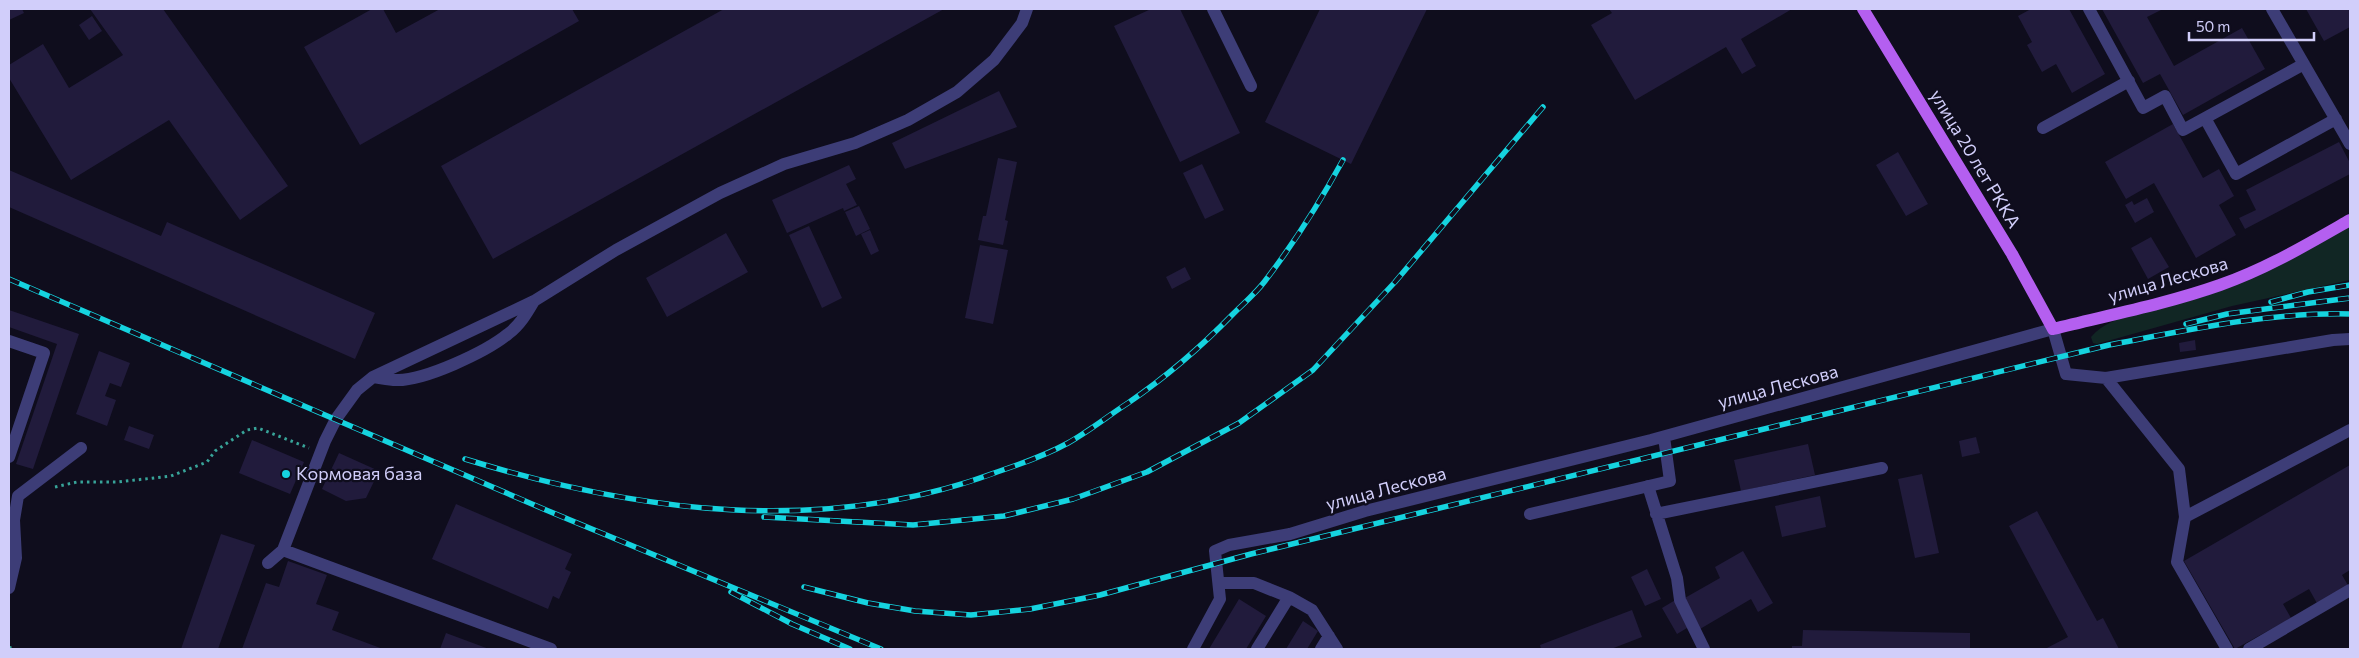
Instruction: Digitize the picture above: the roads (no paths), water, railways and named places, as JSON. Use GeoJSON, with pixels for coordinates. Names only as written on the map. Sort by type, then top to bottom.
{"type":"FeatureCollection","features":[{"type":"Feature","properties":{"kind":"main road","name":"улица 20 лет РККА"},"geometry":{"type":"LineString","coordinates":[[1863,9],[2012,254],[2053,328]]}},
{"type":"Feature","properties":{"kind":"main road","name":"улица Лескова"},"geometry":{"type":"LineString","coordinates":[[2053,328],[2164,302],[2221,285],[2284,257],[2350,220]]}},
{"type":"Feature","properties":{"kind":"street"},"geometry":{"type":"LineString","coordinates":[[268,564],[283,550],[323,447],[344,407],[357,390],[373,377],[534,301],[616,250],[720,193],[784,164],[855,143],[908,120],[948,96],[994,60],[1022,23],[1027,9]]}},
{"type":"Feature","properties":{"kind":"street"},"geometry":{"type":"LineString","coordinates":[[1213,9],[1252,86]]}},
{"type":"Feature","properties":{"kind":"street"},"geometry":{"type":"LineString","coordinates":[[2089,9],[2143,108],[2165,96],[2183,130],[2304,64]]}},
{"type":"Feature","properties":{"kind":"street"},"geometry":{"type":"LineString","coordinates":[[2272,9],[2350,144]]}},
{"type":"Feature","properties":{"kind":"street"},"geometry":{"type":"LineString","coordinates":[[2043,128],[2129,81]]}},
{"type":"Feature","properties":{"kind":"street"},"geometry":{"type":"LineString","coordinates":[[2205,118],[2236,174],[2336,119]]}},
{"type":"Feature","properties":{"kind":"street"},"geometry":{"type":"LineString","coordinates":[[373,377],[397,381],[423,376],[484,349],[509,334],[523,320],[534,301]]}},
{"type":"Feature","properties":{"kind":"street"},"geometry":{"type":"LineString","coordinates":[[2053,328],[2066,374],[2106,378],[2333,340],[2350,339]]}},
{"type":"Feature","properties":{"kind":"street","name":"улица Лескова"},"geometry":{"type":"LineString","coordinates":[[1220,583],[1214,551],[1229,546],[1290,534],[1365,511],[1664,437],[2053,328]]}},
{"type":"Feature","properties":{"kind":"street"},"geometry":{"type":"LineString","coordinates":[[9,341],[44,353],[9,456]]}},
{"type":"Feature","properties":{"kind":"street"},"geometry":{"type":"LineString","coordinates":[[2106,378],[2179,469],[2185,517],[2176,562],[2227,649]]}},
{"type":"Feature","properties":{"kind":"street"},"geometry":{"type":"LineString","coordinates":[[2185,517],[2350,430]]}},
{"type":"Feature","properties":{"kind":"street"},"geometry":{"type":"LineString","coordinates":[[1530,514],[1670,481],[1664,437]]}},
{"type":"Feature","properties":{"kind":"street"},"geometry":{"type":"LineString","coordinates":[[9,588],[16,558],[14,520],[18,496],[81,448]]}},
{"type":"Feature","properties":{"kind":"street"},"geometry":{"type":"LineString","coordinates":[[1656,514],[1882,468]]}},
{"type":"Feature","properties":{"kind":"street"},"geometry":{"type":"LineString","coordinates":[[1648,486],[1677,578],[1680,600],[1704,649]]}},
{"type":"Feature","properties":{"kind":"street"},"geometry":{"type":"LineString","coordinates":[[283,550],[551,649]]}},
{"type":"Feature","properties":{"kind":"street"},"geometry":{"type":"LineString","coordinates":[[1193,649],[1220,599],[1220,583],[1254,583],[1289,597],[1312,610],[1336,649]]}},
{"type":"Feature","properties":{"kind":"street"},"geometry":{"type":"LineString","coordinates":[[2249,649],[2350,590]]}},
{"type":"Feature","properties":{"kind":"street"},"geometry":{"type":"LineString","coordinates":[[1257,649],[1289,597]]}},
{"type":"Feature","properties":{"kind":"street"},"geometry":{"type":"LineString","coordinates":[[1320,649],[1329,636]]}},
{"type":"Feature","properties":{"kind":"railway"},"geometry":{"type":"LineString","coordinates":[[764,517],[913,525],[1004,516],[1073,499],[1147,472],[1239,423],[1313,370],[1395,282],[1543,107]]}},
{"type":"Feature","properties":{"kind":"railway"},"geometry":{"type":"LineString","coordinates":[[465,459],[597,493],[663,504],[731,510],[798,510],[865,505],[931,492],[1006,469],[1051,451],[1083,434],[1156,383],[1183,361],[1254,294],[1265,281],[1306,222],[1343,160]]}},
{"type":"Feature","properties":{"kind":"railway"},"geometry":{"type":"LineString","coordinates":[[9,279],[546,510],[881,649]]}},
{"type":"Feature","properties":{"kind":"railway"},"geometry":{"type":"LineString","coordinates":[[2271,302],[2308,292],[2350,285]]}},
{"type":"Feature","properties":{"kind":"railway"},"geometry":{"type":"LineString","coordinates":[[2186,324],[2227,314],[2350,298]]}},
{"type":"Feature","properties":{"kind":"railway"},"geometry":{"type":"LineString","coordinates":[[804,587],[868,603],[915,611],[971,615],[1030,609],[1100,595],[1251,554],[2109,345],[2259,319],[2320,314],[2350,314]]}},
{"type":"Feature","properties":{"kind":"railway"},"geometry":{"type":"LineString","coordinates":[[731,592],[792,624],[850,649]]}},
{"type":"Feature","properties":{"kind":"place","name":"Кормовая база"},"geometry":{"type":"Point","coordinates":[286,474]}}]}
